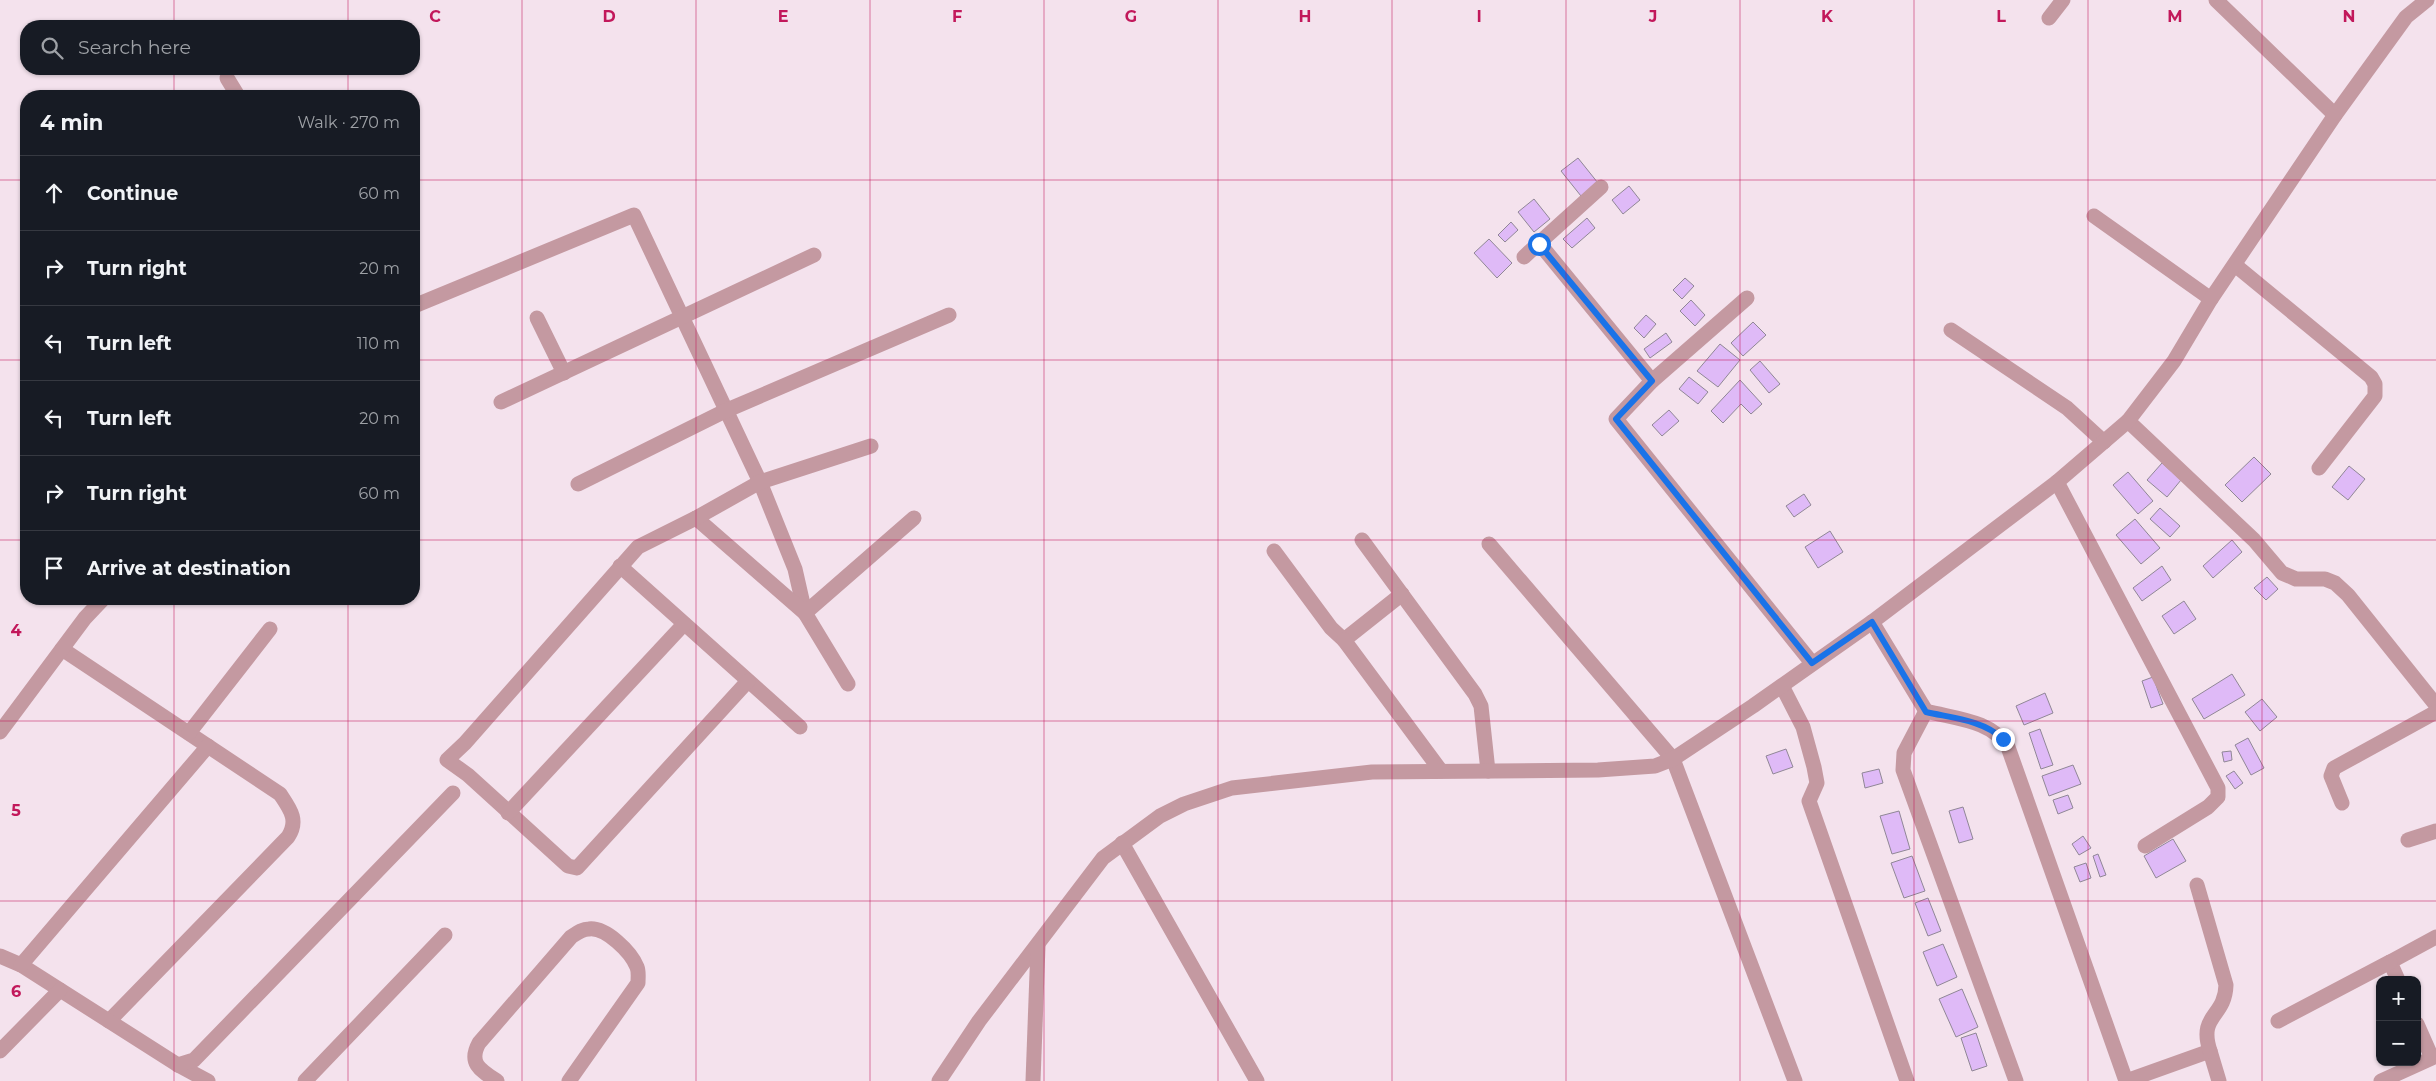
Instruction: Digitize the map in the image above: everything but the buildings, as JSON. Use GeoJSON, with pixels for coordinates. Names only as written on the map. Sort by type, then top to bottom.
{"type":"FeatureCollection","features":[{"type":"Feature","properties":{"kind":"street"},"geometry":{"type":"LineString","coordinates":[[2049,18],[2063,0]]}},
{"type":"Feature","properties":{"kind":"street"},"geometry":{"type":"LineString","coordinates":[[2216,0],[2335,115]]}},
{"type":"Feature","properties":{"kind":"street"},"geometry":{"type":"LineString","coordinates":[[939,1081],[979,1021],[1038,946],[1064,908],[1103,858],[1160,816],[1176,808],[1210,794],[1232,788],[1372,772],[1598,770],[1655,766],[1673,759],[1782,686],[1872,622],[2057,482],[2128,422],[2174,361],[2211,299],[2335,115],[2406,17],[2427,0]]}},
{"type":"Feature","properties":{"kind":"street"},"geometry":{"type":"LineString","coordinates":[[227,78],[234,90]]}},
{"type":"Feature","properties":{"kind":"street"},"geometry":{"type":"LineString","coordinates":[[1524,257],[1600,187]]}},
{"type":"Feature","properties":{"kind":"street"},"geometry":{"type":"LineString","coordinates":[[420,304],[634,215],[760,482],[795,569],[805,613]]}},
{"type":"Feature","properties":{"kind":"street"},"geometry":{"type":"LineString","coordinates":[[2094,216],[2211,299]]}},
{"type":"Feature","properties":{"kind":"street"},"geometry":{"type":"LineString","coordinates":[[1539,244],[1652,381]]}},
{"type":"Feature","properties":{"kind":"street"},"geometry":{"type":"LineString","coordinates":[[501,402],[682,319],[814,255]]}},
{"type":"Feature","properties":{"kind":"street"},"geometry":{"type":"LineString","coordinates":[[2235,265],[2371,377],[2375,384],[2375,396],[2319,468]]}},
{"type":"Feature","properties":{"kind":"street"},"geometry":{"type":"LineString","coordinates":[[1747,298],[1652,381],[1616,419],[1812,663]]}},
{"type":"Feature","properties":{"kind":"street"},"geometry":{"type":"LineString","coordinates":[[578,484],[725,411],[948,315]]}},
{"type":"Feature","properties":{"kind":"street"},"geometry":{"type":"LineString","coordinates":[[537,318],[564,373]]}},
{"type":"Feature","properties":{"kind":"street"},"geometry":{"type":"LineString","coordinates":[[1952,330],[2067,408],[2104,442]]}},
{"type":"Feature","properties":{"kind":"street"},"geometry":{"type":"LineString","coordinates":[[2128,422],[2254,540],[2282,573],[2296,579],[2325,579],[2335,583],[2348,594],[2436,705]]}},
{"type":"Feature","properties":{"kind":"street"},"geometry":{"type":"LineString","coordinates":[[748,681],[577,868],[568,866],[468,775],[447,760],[465,743],[638,547],[696,518],[760,482],[872,446]]}},
{"type":"Feature","properties":{"kind":"street"},"geometry":{"type":"LineString","coordinates":[[2057,482],[2218,788],[2218,797],[2208,807],[2145,846]]}},
{"type":"Feature","properties":{"kind":"street"},"geometry":{"type":"LineString","coordinates":[[696,518],[805,613],[848,684]]}},
{"type":"Feature","properties":{"kind":"street"},"geometry":{"type":"LineString","coordinates":[[805,613],[914,518]]}},
{"type":"Feature","properties":{"kind":"street"},"geometry":{"type":"LineString","coordinates":[[1362,540],[1478,700],[1481,706],[1488,771]]}},
{"type":"Feature","properties":{"kind":"street"},"geometry":{"type":"LineString","coordinates":[[1489,544],[1673,759],[1795,1081]]}},
{"type":"Feature","properties":{"kind":"street"},"geometry":{"type":"LineString","coordinates":[[1274,551],[1331,628],[1344,640],[1441,771]]}},
{"type":"Feature","properties":{"kind":"street"},"geometry":{"type":"LineString","coordinates":[[620,566],[800,727]]}},
{"type":"Feature","properties":{"kind":"street"},"geometry":{"type":"LineString","coordinates":[[1344,640],[1402,594]]}},
{"type":"Feature","properties":{"kind":"street"},"geometry":{"type":"LineString","coordinates":[[0,732],[62,649],[98,605]]}},
{"type":"Feature","properties":{"kind":"street"},"geometry":{"type":"LineString","coordinates":[[1872,622],[1926,712],[1994,730],[2008,747],[2126,1081],[2210,1051]]}},
{"type":"Feature","properties":{"kind":"street"},"geometry":{"type":"LineString","coordinates":[[508,813],[684,624]]}},
{"type":"Feature","properties":{"kind":"street"},"geometry":{"type":"LineString","coordinates":[[189,733],[270,629]]}},
{"type":"Feature","properties":{"kind":"street"},"geometry":{"type":"LineString","coordinates":[[62,649],[280,794],[294,820],[294,829],[288,838],[109,1021]]}},
{"type":"Feature","properties":{"kind":"street"},"geometry":{"type":"LineString","coordinates":[[1782,686],[1803,727],[1814,767],[1817,783],[1809,801],[1907,1081]]}},
{"type":"Feature","properties":{"kind":"street"},"geometry":{"type":"LineString","coordinates":[[1926,712],[1904,753],[1903,770],[2016,1081]]}},
{"type":"Feature","properties":{"kind":"street"},"geometry":{"type":"LineString","coordinates":[[2342,803],[2332,779],[2334,768],[2436,712]]}},
{"type":"Feature","properties":{"kind":"street"},"geometry":{"type":"LineString","coordinates":[[21,966],[208,746]]}},
{"type":"Feature","properties":{"kind":"street"},"geometry":{"type":"LineString","coordinates":[[178,1065],[194,1060],[453,793]]}},
{"type":"Feature","properties":{"kind":"street"},"geometry":{"type":"LineString","coordinates":[[2408,840],[2436,831]]}},
{"type":"Feature","properties":{"kind":"street"},"geometry":{"type":"LineString","coordinates":[[1122,843],[1257,1081]]}},
{"type":"Feature","properties":{"kind":"street"},"geometry":{"type":"LineString","coordinates":[[2197,885],[2226,984],[2226,997],[2221,1008],[2211,1017],[2206,1028],[2206,1038],[2219,1081]]}},
{"type":"Feature","properties":{"kind":"street"},"geometry":{"type":"LineString","coordinates":[[497,1081],[483,1072],[475,1063],[474,1053],[479,1043],[571,937],[581,930],[591,928],[605,932],[629,955],[637,966],[638,983],[569,1081]]}},
{"type":"Feature","properties":{"kind":"street"},"geometry":{"type":"LineString","coordinates":[[305,1081],[445,934]]}},
{"type":"Feature","properties":{"kind":"street"},"geometry":{"type":"LineString","coordinates":[[2278,1021],[2436,937]]}},
{"type":"Feature","properties":{"kind":"street"},"geometry":{"type":"LineString","coordinates":[[1033,1081],[1038,946]]}},
{"type":"Feature","properties":{"kind":"street"},"geometry":{"type":"LineString","coordinates":[[0,956],[21,966],[178,1065],[208,1081]]}},
{"type":"Feature","properties":{"kind":"street"},"geometry":{"type":"LineString","coordinates":[[2390,962],[2396,976]]}},
{"type":"Feature","properties":{"kind":"street"},"geometry":{"type":"LineString","coordinates":[[0,1051],[60,990]]}},
{"type":"Feature","properties":{"kind":"street"},"geometry":{"type":"LineString","coordinates":[[2381,1081],[2434,1057],[2421,1032]]}},
{"type":"Feature","properties":{"kind":"route"},"geometry":{"type":"LineString","coordinates":[[1539,244],[1652,381],[1616,419],[1812,663],[1872,622],[1926,712],[1984,726],[1994,730],[2003,739]]}}]}
